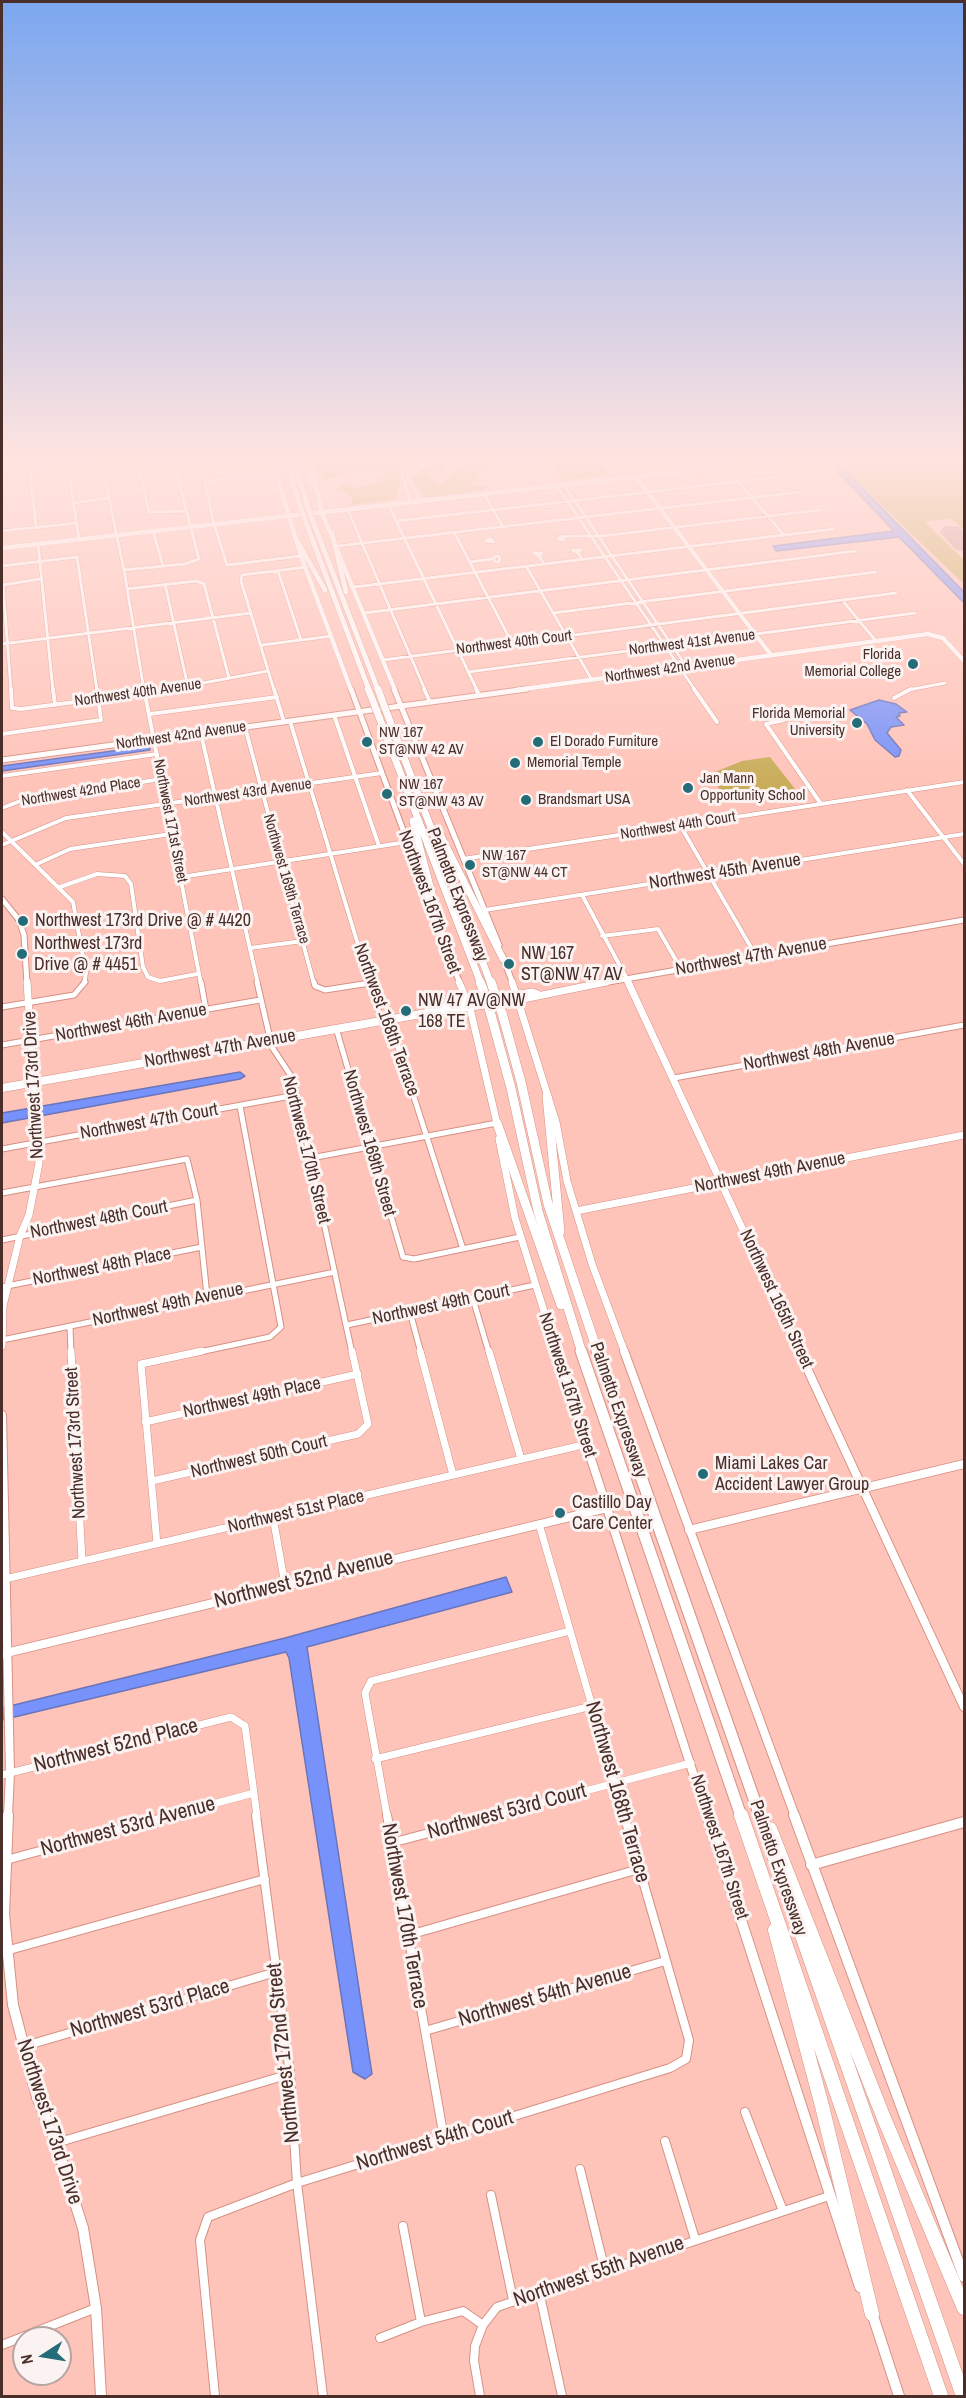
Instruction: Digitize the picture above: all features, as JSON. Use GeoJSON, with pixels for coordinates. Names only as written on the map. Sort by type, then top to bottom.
{"type":"FeatureCollection","features":[{"type":"Feature","properties":{"kind":"highway"},"geometry":{"type":"LineString","coordinates":[[312,568],[344,626]]}},
{"type":"Feature","properties":{"kind":"highway","name":"Palmetto Expressway"},"geometry":{"type":"LineString","coordinates":[[324,568],[344,626],[483,989],[511,1088],[538,1211],[573,1328],[941,2397]]}},
{"type":"Feature","properties":{"kind":"highway","name":"Palmetto Expressway"},"geometry":{"type":"LineString","coordinates":[[329,568],[502,1013],[561,1246],[963,2397]]}},
{"type":"Feature","properties":{"kind":"highway"},"geometry":{"type":"LineString","coordinates":[[339,568],[348,613]]}},
{"type":"Feature","properties":{"kind":"highway"},"geometry":{"type":"LineString","coordinates":[[418,794],[429,809],[502,959]]}},
{"type":"Feature","properties":{"kind":"highway"},"geometry":{"type":"LineString","coordinates":[[411,800],[413,819],[445,944]]}},
{"type":"Feature","properties":{"kind":"highway"},"geometry":{"type":"LineString","coordinates":[[547,1096],[561,1246]]}},
{"type":"Feature","properties":{"kind":"highway"},"geometry":{"type":"LineString","coordinates":[[497,1123],[557,1297],[573,1328]]}},
{"type":"Feature","properties":{"kind":"highway"},"geometry":{"type":"LineString","coordinates":[[749,1785],[782,1855],[883,2116],[964,2307]]}},
{"type":"Feature","properties":{"kind":"highway"},"geometry":{"type":"LineString","coordinates":[[771,1904],[778,1947],[822,2106],[872,2314]]}},
{"type":"Feature","properties":{"kind":"main road","name":"Northwest 47th Avenue"},"geometry":{"type":"LineString","coordinates":[[2,1088],[517,997]]}},
{"type":"Feature","properties":{"kind":"street"},"geometry":{"type":"LineString","coordinates":[[39,568],[55,705]]}},
{"type":"Feature","properties":{"kind":"street"},"geometry":{"type":"LineString","coordinates":[[2,734],[101,720],[79,568]]}},
{"type":"Feature","properties":{"kind":"street"},"geometry":{"type":"LineString","coordinates":[[124,570],[144,568]]}},
{"type":"Feature","properties":{"kind":"street"},"geometry":{"type":"LineString","coordinates":[[300,568],[278,571],[301,640]]}},
{"type":"Feature","properties":{"kind":"street","name":"Northwest 167th Street"},"geometry":{"type":"LineString","coordinates":[[307,568],[469,1005],[497,1123],[504,1171],[520,1237],[692,1762],[829,2196],[899,2397]]}},
{"type":"Feature","properties":{"kind":"street"},"geometry":{"type":"LineString","coordinates":[[347,568],[485,910],[517,997],[556,1122],[576,1211],[689,1530],[964,2277]]}},
{"type":"Feature","properties":{"kind":"street"},"geometry":{"type":"LineString","coordinates":[[373,568],[430,702]]}},
{"type":"Feature","properties":{"kind":"street"},"geometry":{"type":"LineString","coordinates":[[419,568],[479,695]]}},
{"type":"Feature","properties":{"kind":"street"},"geometry":{"type":"LineString","coordinates":[[473,568],[512,643]]}},
{"type":"Feature","properties":{"kind":"street"},"geometry":{"type":"LineString","coordinates":[[354,587],[510,568]]}},
{"type":"Feature","properties":{"kind":"street"},"geometry":{"type":"LineString","coordinates":[[527,568],[592,680]]}},
{"type":"Feature","properties":{"kind":"street"},"geometry":{"type":"LineString","coordinates":[[612,568],[717,722]]}},
{"type":"Feature","properties":{"kind":"street"},"geometry":{"type":"LineString","coordinates":[[620,568],[684,664],[681,668]]}},
{"type":"Feature","properties":{"kind":"street"},"geometry":{"type":"LineString","coordinates":[[364,613],[723,568]]}},
{"type":"Feature","properties":{"kind":"street","name":"Northwest 171st Street"},"geometry":{"type":"LineString","coordinates":[[124,570],[132,628],[181,877],[197,974],[206,1010]]}},
{"type":"Feature","properties":{"kind":"street"},"geometry":{"type":"LineString","coordinates":[[707,570],[771,656]]}},
{"type":"Feature","properties":{"kind":"street","name":"Northwest 168th Terrace"},"geometry":{"type":"LineString","coordinates":[[278,571],[242,575],[241,581],[277,698],[310,784],[379,1012],[391,1026],[463,1249]]}},
{"type":"Feature","properties":{"kind":"street"},"geometry":{"type":"LineString","coordinates":[[553,613],[876,572]]}},
{"type":"Feature","properties":{"kind":"street"},"geometry":{"type":"LineString","coordinates":[[40,579],[3,585],[3,644],[251,613]]}},
{"type":"Feature","properties":{"kind":"street"},"geometry":{"type":"LineString","coordinates":[[127,589],[200,581],[204,584],[229,678]]}},
{"type":"Feature","properties":{"kind":"street"},"geometry":{"type":"LineString","coordinates":[[165,584],[188,687]]}},
{"type":"Feature","properties":{"kind":"street","name":"Northwest 40th Court"},"geometry":{"type":"LineString","coordinates":[[383,660],[896,593]]}},
{"type":"Feature","properties":{"kind":"street"},"geometry":{"type":"LineString","coordinates":[[842,600],[876,641]]}},
{"type":"Feature","properties":{"kind":"street","name":"Northwest 41st Avenue"},"geometry":{"type":"LineString","coordinates":[[468,672],[915,613]]}},
{"type":"Feature","properties":{"kind":"street","name":"Northwest 42nd Avenue"},"geometry":{"type":"LineString","coordinates":[[2,760],[876,641],[938,635],[964,661]]}},
{"type":"Feature","properties":{"kind":"street"},"geometry":{"type":"LineString","coordinates":[[262,645],[332,636]]}},
{"type":"Feature","properties":{"kind":"street","name":"Northwest 40th Avenue"},"geometry":{"type":"LineString","coordinates":[[3,644],[10,702],[12,708],[21,709],[188,687],[268,671]]}},
{"type":"Feature","properties":{"kind":"street"},"geometry":{"type":"LineString","coordinates":[[894,698],[912,688],[945,683]]}},
{"type":"Feature","properties":{"kind":"street"},"geometry":{"type":"LineString","coordinates":[[150,714],[277,698]]}},
{"type":"Feature","properties":{"kind":"street"},"geometry":{"type":"LineString","coordinates":[[334,715],[379,846]]}},
{"type":"Feature","properties":{"kind":"street"},"geometry":{"type":"LineString","coordinates":[[786,717],[784,720],[766,724],[821,804]]}},
{"type":"Feature","properties":{"kind":"street","name":"Northwest 169th Terrace"},"geometry":{"type":"LineString","coordinates":[[245,727],[315,986],[325,990]]}},
{"type":"Feature","properties":{"kind":"street","name":"Northwest 170th Street"},"geometry":{"type":"LineString","coordinates":[[201,734],[270,1040],[274,1055],[293,1079],[368,1418],[365,1430]]}},
{"type":"Feature","properties":{"kind":"street"},"geometry":{"type":"LineString","coordinates":[[2,776],[157,754]]}},
{"type":"Feature","properties":{"kind":"street","name":"Northwest 43rd Avenue"},"geometry":{"type":"LineString","coordinates":[[2,845],[66,818],[382,773]]}},
{"type":"Feature","properties":{"kind":"street","name":"Northwest 42nd Place"},"geometry":{"type":"LineString","coordinates":[[2,808],[22,800],[162,779]]}},
{"type":"Feature","properties":{"kind":"street","name":"Northwest 44th Court"},"geometry":{"type":"LineString","coordinates":[[463,859],[964,782]]}},
{"type":"Feature","properties":{"kind":"street"},"geometry":{"type":"LineString","coordinates":[[907,790],[964,864]]}},
{"type":"Feature","properties":{"kind":"street"},"geometry":{"type":"LineString","coordinates":[[680,825],[756,956]]}},
{"type":"Feature","properties":{"kind":"street"},"geometry":{"type":"LineString","coordinates":[[2,832],[60,887],[72,902],[76,912],[86,973],[84,986],[74,994],[2,1007]]}},
{"type":"Feature","properties":{"kind":"street"},"geometry":{"type":"LineString","coordinates":[[35,865],[70,849],[171,834]]}},
{"type":"Feature","properties":{"kind":"street","name":"Northwest 45th Avenue"},"geometry":{"type":"LineString","coordinates":[[485,910],[964,834]]}},
{"type":"Feature","properties":{"kind":"street"},"geometry":{"type":"LineString","coordinates":[[181,877],[408,842]]}},
{"type":"Feature","properties":{"kind":"street"},"geometry":{"type":"LineString","coordinates":[[60,887],[97,874],[111,873],[124,876],[130,884],[143,967],[148,977],[160,981],[197,974]]}},
{"type":"Feature","properties":{"kind":"street","name":"Northwest 165th Street"},"geometry":{"type":"LineString","coordinates":[[582,895],[627,979],[674,1078],[964,1707]]}},
{"type":"Feature","properties":{"kind":"street","name":"Northwest 173rd Drive"},"geometry":{"type":"LineString","coordinates":[[2,899],[22,926],[33,1040],[39,1163],[29,1215],[4,1287],[2,1346]]}},
{"type":"Feature","properties":{"kind":"street","name":"Northwest 47th Avenue"},"geometry":{"type":"LineString","coordinates":[[517,997],[964,920]]}},
{"type":"Feature","properties":{"kind":"street"},"geometry":{"type":"LineString","coordinates":[[602,936],[658,929],[681,969]]}},
{"type":"Feature","properties":{"kind":"street"},"geometry":{"type":"LineString","coordinates":[[250,948],[303,940]]}},
{"type":"Feature","properties":{"kind":"street"},"geometry":{"type":"LineString","coordinates":[[325,990],[370,983]]}},
{"type":"Feature","properties":{"kind":"street"},"geometry":{"type":"LineString","coordinates":[[603,983],[622,985],[632,990]]}},
{"type":"Feature","properties":{"kind":"street","name":"Northwest 46th Avenue"},"geometry":{"type":"LineString","coordinates":[[2,1045],[260,1000]]}},
{"type":"Feature","properties":{"kind":"street","name":"Northwest 48th Avenue"},"geometry":{"type":"LineString","coordinates":[[674,1078],[964,1025]]}},
{"type":"Feature","properties":{"kind":"street","name":"Northwest 169th Street"},"geometry":{"type":"LineString","coordinates":[[336,1028],[403,1257],[414,1259],[463,1249]]}},
{"type":"Feature","properties":{"kind":"street","name":"Northwest 47th Court"},"geometry":{"type":"LineString","coordinates":[[2,1149],[296,1095]]}},
{"type":"Feature","properties":{"kind":"street"},"geometry":{"type":"LineString","coordinates":[[158,1544],[141,1364],[270,1337],[281,1327],[240,1106]]}},
{"type":"Feature","properties":{"kind":"street"},"geometry":{"type":"LineString","coordinates":[[310,1158],[497,1123]]}},
{"type":"Feature","properties":{"kind":"street","name":"Northwest 49th Avenue"},"geometry":{"type":"LineString","coordinates":[[576,1211],[964,1135]]}},
{"type":"Feature","properties":{"kind":"street"},"geometry":{"type":"LineString","coordinates":[[2,1193],[168,1161],[187,1160],[190,1164],[197,1200],[207,1296]]}},
{"type":"Feature","properties":{"kind":"street","name":"Northwest 48th Court"},"geometry":{"type":"LineString","coordinates":[[2,1240],[197,1200]]}},
{"type":"Feature","properties":{"kind":"street"},"geometry":{"type":"LineString","coordinates":[[463,1249],[520,1237]]}},
{"type":"Feature","properties":{"kind":"street","name":"Northwest 48th Place"},"geometry":{"type":"LineString","coordinates":[[4,1287],[202,1247]]}},
{"type":"Feature","properties":{"kind":"street","name":"Northwest 49th Avenue"},"geometry":{"type":"LineString","coordinates":[[2,1340],[207,1296],[335,1272]]}},
{"type":"Feature","properties":{"kind":"street","name":"Northwest 49th Court"},"geometry":{"type":"LineString","coordinates":[[347,1325],[535,1285]]}},
{"type":"Feature","properties":{"kind":"street"},"geometry":{"type":"LineString","coordinates":[[473,1299],[521,1459]]}},
{"type":"Feature","properties":{"kind":"street"},"geometry":{"type":"LineString","coordinates":[[410,1312],[453,1475]]}},
{"type":"Feature","properties":{"kind":"street","name":"Northwest 173rd Street"},"geometry":{"type":"LineString","coordinates":[[70,1326],[82,1561]]}},
{"type":"Feature","properties":{"kind":"street","name":"Northwest 49th Place"},"geometry":{"type":"LineString","coordinates":[[145,1422],[358,1374]]}},
{"type":"Feature","properties":{"kind":"street","name":"Northwest 173rd Drive"},"geometry":{"type":"LineString","coordinates":[[2,1415],[5,1654],[9,1723],[6,1774],[4,1951],[13,2005],[37,2097],[56,2143],[83,2228],[96,2308],[101,2397]]}},
{"type":"Feature","properties":{"kind":"street","name":"Northwest 50th Court"},"geometry":{"type":"LineString","coordinates":[[152,1481],[358,1434],[365,1430]]}},
{"type":"Feature","properties":{"kind":"street","name":"Northwest 51st Place"},"geometry":{"type":"LineString","coordinates":[[5,1579],[587,1444]]}},
{"type":"Feature","properties":{"kind":"street"},"geometry":{"type":"LineString","coordinates":[[689,1530],[964,1464]]}},
{"type":"Feature","properties":{"kind":"street","name":"Northwest 52nd Avenue"},"geometry":{"type":"LineString","coordinates":[[5,1654],[607,1508]]}},
{"type":"Feature","properties":{"kind":"street"},"geometry":{"type":"LineString","coordinates":[[273,1517],[285,1585]]}},
{"type":"Feature","properties":{"kind":"street","name":"Northwest 168th Terrace"},"geometry":{"type":"LineString","coordinates":[[539,1524],[689,2040],[686,2059]]}},
{"type":"Feature","properties":{"kind":"street","name":"Northwest 170th Terrace"},"geometry":{"type":"LineString","coordinates":[[444,2138],[364,1693],[371,1681],[570,1630]]}},
{"type":"Feature","properties":{"kind":"street"},"geometry":{"type":"LineString","coordinates":[[375,1759],[592,1706]]}},
{"type":"Feature","properties":{"kind":"street","name":"Northwest 52nd Place"},"geometry":{"type":"LineString","coordinates":[[6,1774],[231,1717]]}},
{"type":"Feature","properties":{"kind":"street","name":"Northwest 172nd Street"},"geometry":{"type":"LineString","coordinates":[[231,1717],[245,1726],[290,2074],[297,2183],[323,2397]]}},
{"type":"Feature","properties":{"kind":"street","name":"Northwest 53rd Court"},"geometry":{"type":"LineString","coordinates":[[391,1843],[692,1762]]}},
{"type":"Feature","properties":{"kind":"street","name":"Northwest 53rd Avenue"},"geometry":{"type":"LineString","coordinates":[[5,1860],[254,1793]]}},
{"type":"Feature","properties":{"kind":"street"},"geometry":{"type":"LineString","coordinates":[[811,1865],[964,1822]]}},
{"type":"Feature","properties":{"kind":"street"},"geometry":{"type":"LineString","coordinates":[[409,1935],[639,1869]]}},
{"type":"Feature","properties":{"kind":"street"},"geometry":{"type":"LineString","coordinates":[[4,1951],[265,1879]]}},
{"type":"Feature","properties":{"kind":"street","name":"Northwest 54th Avenue"},"geometry":{"type":"LineString","coordinates":[[425,2031],[665,1961]]}},
{"type":"Feature","properties":{"kind":"street","name":"Northwest 53rd Place"},"geometry":{"type":"LineString","coordinates":[[24,2046],[276,1972]]}},
{"type":"Feature","properties":{"kind":"street","name":"Northwest 54th Court"},"geometry":{"type":"LineString","coordinates":[[200,2240],[208,2217],[297,2183],[670,2068],[686,2059]]}},
{"type":"Feature","properties":{"kind":"street"},"geometry":{"type":"LineString","coordinates":[[56,2143],[290,2074]]}},
{"type":"Feature","properties":{"kind":"street"},"geometry":{"type":"LineString","coordinates":[[745,2112],[783,2211]]}},
{"type":"Feature","properties":{"kind":"street"},"geometry":{"type":"LineString","coordinates":[[665,2141],[694,2239]]}},
{"type":"Feature","properties":{"kind":"street"},"geometry":{"type":"LineString","coordinates":[[580,2169],[605,2271]]}},
{"type":"Feature","properties":{"kind":"street"},"geometry":{"type":"LineString","coordinates":[[491,2195],[513,2300]]}},
{"type":"Feature","properties":{"kind":"street","name":"Northwest 55th Avenue"},"geometry":{"type":"LineString","coordinates":[[483,2325],[497,2307],[513,2300],[829,2196]]}},
{"type":"Feature","properties":{"kind":"street"},"geometry":{"type":"LineString","coordinates":[[403,2226],[421,2322]]}},
{"type":"Feature","properties":{"kind":"street"},"geometry":{"type":"LineString","coordinates":[[200,2240],[215,2397]]}},
{"type":"Feature","properties":{"kind":"street"},"geometry":{"type":"LineString","coordinates":[[539,2291],[562,2397]]}},
{"type":"Feature","properties":{"kind":"street"},"geometry":{"type":"LineString","coordinates":[[2,2345],[96,2308]]}},
{"type":"Feature","properties":{"kind":"street"},"geometry":{"type":"LineString","coordinates":[[380,2338],[421,2322],[463,2311],[483,2325],[474,2346],[480,2397]]}},
{"type":"Feature","properties":{"kind":"shaded area"},"geometry":{"type":"Polygon","coordinates":[[[947,568],[964,568],[964,584],[947,568]]]}},
{"type":"Feature","properties":{"kind":"shaded area"},"geometry":{"type":"Polygon","coordinates":[[[770,757],[795,789],[790,795],[726,800],[712,777],[715,772],[742,761],[770,757]]]}},
{"type":"Feature","properties":{"kind":"water"},"geometry":{"type":"Polygon","coordinates":[[[929,568],[940,568],[964,592],[964,603],[929,568]]]}},
{"type":"Feature","properties":{"kind":"water"},"geometry":{"type":"Polygon","coordinates":[[[879,700],[896,704],[907,712],[899,713],[900,716],[896,717],[904,725],[891,727],[887,733],[901,750],[899,756],[895,757],[875,740],[867,724],[850,710],[879,700]]]}},
{"type":"Feature","properties":{"kind":"water"},"geometry":{"type":"Polygon","coordinates":[[[149,746],[150,750],[2,771],[2,766],[149,746]]]}},
{"type":"Feature","properties":{"kind":"water"},"geometry":{"type":"Polygon","coordinates":[[[240,1072],[245,1076],[240,1079],[2,1123],[2,1113],[240,1072]]]}},
{"type":"Feature","properties":{"kind":"water"},"geometry":{"type":"Polygon","coordinates":[[[506,1577],[512,1592],[307,1647],[372,2074],[365,2079],[353,2072],[289,1658],[286,1652],[2,1720],[2,1708],[285,1638],[506,1577]]]}},
{"type":"Feature","properties":{"kind":"place","name":"Florida Memorial College"},"geometry":{"type":"Point","coordinates":[913,664]}},
{"type":"Feature","properties":{"kind":"place","name":"Florida Memorial University"},"geometry":{"type":"Point","coordinates":[857,723]}},
{"type":"Feature","properties":{"kind":"place","name":"NW 167 ST@NW 42 AV"},"geometry":{"type":"Point","coordinates":[367,742]}},
{"type":"Feature","properties":{"kind":"place","name":"El Dorado Furniture"},"geometry":{"type":"Point","coordinates":[538,742]}},
{"type":"Feature","properties":{"kind":"place","name":"Memorial Temple"},"geometry":{"type":"Point","coordinates":[515,763]}},
{"type":"Feature","properties":{"kind":"place","name":"Jan Mann Opportunity School"},"geometry":{"type":"Point","coordinates":[688,788]}},
{"type":"Feature","properties":{"kind":"place","name":"NW 167 ST@NW 43 AV"},"geometry":{"type":"Point","coordinates":[387,794]}},
{"type":"Feature","properties":{"kind":"place","name":"Brandsmart USA"},"geometry":{"type":"Point","coordinates":[526,800]}},
{"type":"Feature","properties":{"kind":"place","name":"NW 167 ST@NW 44 CT"},"geometry":{"type":"Point","coordinates":[470,865]}},
{"type":"Feature","properties":{"kind":"place","name":"Northwest 173rd Drive @ # 4420"},"geometry":{"type":"Point","coordinates":[23,921]}},
{"type":"Feature","properties":{"kind":"place","name":"Northwest 173rd Drive @ # 4451"},"geometry":{"type":"Point","coordinates":[22,954]}},
{"type":"Feature","properties":{"kind":"place","name":"NW 167 ST@NW 47 AV"},"geometry":{"type":"Point","coordinates":[509,964]}},
{"type":"Feature","properties":{"kind":"place","name":"NW 47 AV@NW 168 TE"},"geometry":{"type":"Point","coordinates":[406,1011]}},
{"type":"Feature","properties":{"kind":"place","name":"Miami Lakes Car Accident Lawyer Group"},"geometry":{"type":"Point","coordinates":[703,1474]}},
{"type":"Feature","properties":{"kind":"place","name":"Castillo Day Care Center"},"geometry":{"type":"Point","coordinates":[560,1513]}}]}
